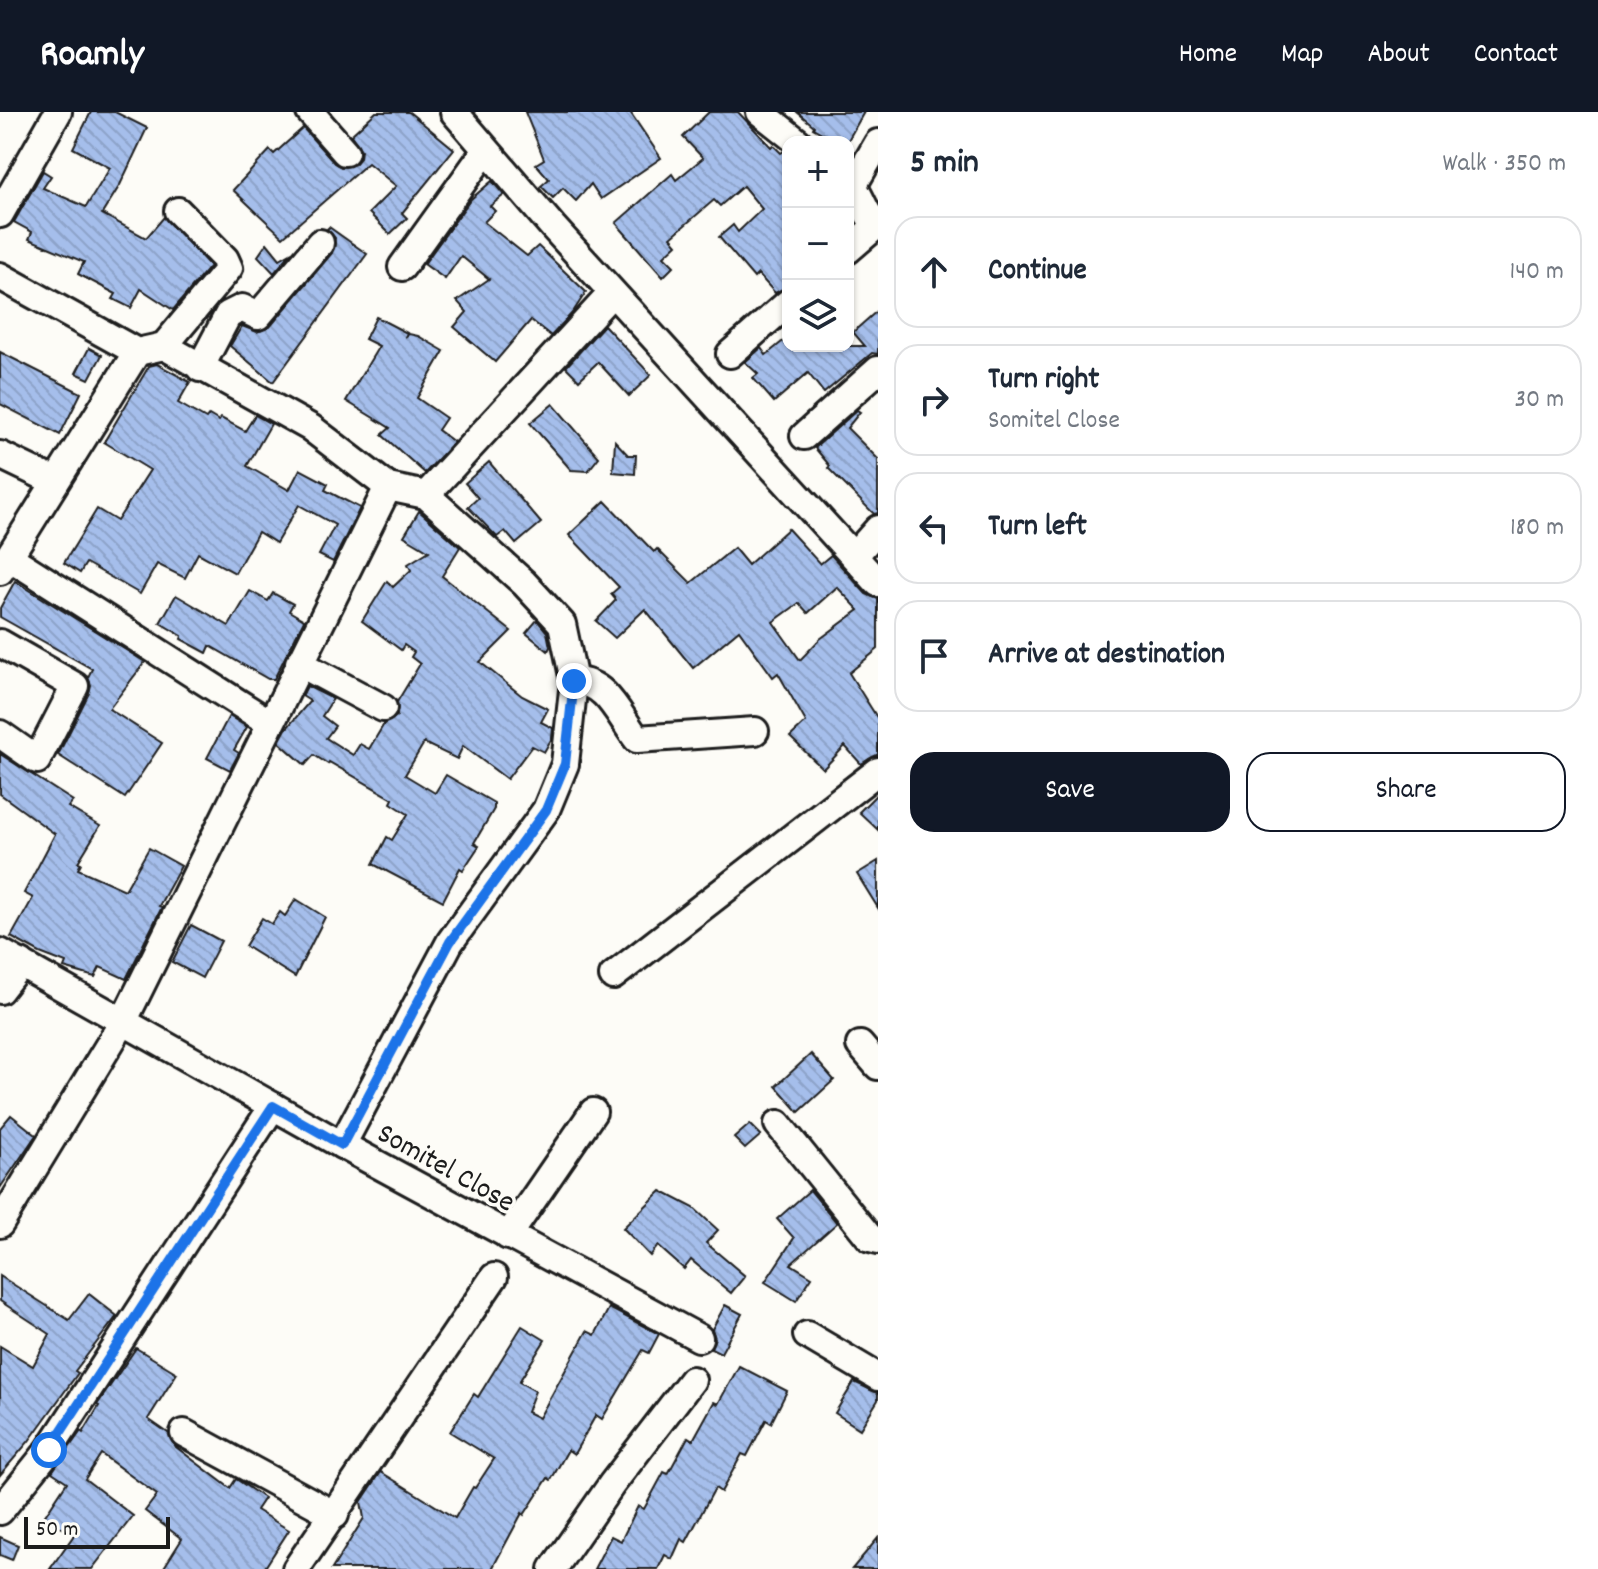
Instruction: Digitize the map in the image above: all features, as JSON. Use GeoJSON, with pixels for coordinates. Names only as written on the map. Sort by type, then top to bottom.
{"type":"FeatureCollection","features":[{"type":"Feature","properties":{"kind":"street"},"geometry":{"type":"LineString","coordinates":[[0,214],[58,112]]}},
{"type":"Feature","properties":{"kind":"street"},"geometry":{"type":"LineString","coordinates":[[310,112],[345,152]]}},
{"type":"Feature","properties":{"kind":"street"},"geometry":{"type":"LineString","coordinates":[[454,112],[612,293],[878,583]]}},
{"type":"Feature","properties":{"kind":"street"},"geometry":{"type":"LineString","coordinates":[[760,112],[790,136]]}},
{"type":"Feature","properties":{"kind":"street"},"geometry":{"type":"LineString","coordinates":[[854,179],[878,143]]}},
{"type":"Feature","properties":{"kind":"street"},"geometry":{"type":"LineString","coordinates":[[402,267],[486,150]]}},
{"type":"Feature","properties":{"kind":"street"},"geometry":{"type":"LineString","coordinates":[[854,190],[869,218],[877,225],[854,245]]}},
{"type":"Feature","properties":{"kind":"street"},"geometry":{"type":"LineString","coordinates":[[0,276],[137,352],[164,346],[229,268],[225,259],[178,211]]}},
{"type":"Feature","properties":{"kind":"street"},"geometry":{"type":"LineString","coordinates":[[200,368],[228,315],[242,308],[258,316],[320,243]]}},
{"type":"Feature","properties":{"kind":"street"},"geometry":{"type":"LineString","coordinates":[[426,495],[612,293]]}},
{"type":"Feature","properties":{"kind":"street"},"geometry":{"type":"LineString","coordinates":[[730,354],[782,308]]}},
{"type":"Feature","properties":{"kind":"street"},"geometry":{"type":"LineString","coordinates":[[164,346],[311,428],[388,487],[426,495],[524,583],[562,624],[574,681],[565,764],[546,810],[450,942],[342,1145]]}},
{"type":"Feature","properties":{"kind":"street"},"geometry":{"type":"LineString","coordinates":[[137,352],[4,564],[270,723]]}},
{"type":"Feature","properties":{"kind":"street"},"geometry":{"type":"LineString","coordinates":[[804,436],[878,370]]}},
{"type":"Feature","properties":{"kind":"street"},"geometry":{"type":"LineString","coordinates":[[0,455],[54,481]]}},
{"type":"Feature","properties":{"kind":"street"},"geometry":{"type":"LineString","coordinates":[[1,1219],[123,1022],[388,487]]}},
{"type":"Feature","properties":{"kind":"street"},"geometry":{"type":"LineString","coordinates":[[854,556],[878,529]]}},
{"type":"Feature","properties":{"kind":"street"},"geometry":{"type":"LineString","coordinates":[[0,643],[75,686],[37,760],[0,734]]}},
{"type":"Feature","properties":{"kind":"street"},"geometry":{"type":"LineString","coordinates":[[299,663],[383,708]]}},
{"type":"Feature","properties":{"kind":"street"},"geometry":{"type":"LineString","coordinates":[[574,681],[587,681],[605,695],[637,739],[755,731]]}},
{"type":"Feature","properties":{"kind":"street"},"geometry":{"type":"LineString","coordinates":[[613,976],[878,771]]}},
{"type":"Feature","properties":{"kind":"street"},"geometry":{"type":"LineString","coordinates":[[0,990],[10,957]]}},
{"type":"Feature","properties":{"kind":"street","name":"Somitel Close"},"geometry":{"type":"LineString","coordinates":[[10,957],[342,1145],[699,1338]]}},
{"type":"Feature","properties":{"kind":"street"},"geometry":{"type":"LineString","coordinates":[[860,1045],[878,1066]]}},
{"type":"Feature","properties":{"kind":"street"},"geometry":{"type":"LineString","coordinates":[[0,1511],[49,1450],[273,1106]]}},
{"type":"Feature","properties":{"kind":"street"},"geometry":{"type":"LineString","coordinates":[[508,1236],[593,1112]]}},
{"type":"Feature","properties":{"kind":"street"},"geometry":{"type":"LineString","coordinates":[[778,1124],[870,1238],[878,1240]]}},
{"type":"Feature","properties":{"kind":"street"},"geometry":{"type":"LineString","coordinates":[[296,1569],[494,1277]]}},
{"type":"Feature","properties":{"kind":"street"},"geometry":{"type":"LineString","coordinates":[[807,1335],[878,1377]]}},
{"type":"Feature","properties":{"kind":"street"},"geometry":{"type":"LineString","coordinates":[[553,1569],[612,1484],[692,1380]]}},
{"type":"Feature","properties":{"kind":"street"},"geometry":{"type":"LineString","coordinates":[[184,1433],[335,1515]]}},
{"type":"Feature","properties":{"kind":"building"},"geometry":{"type":"Polygon","coordinates":[[[91,112],[115,112],[147,128],[120,185],[102,214],[146,238],[164,217],[210,266],[173,310],[141,289],[131,308],[113,299],[116,294],[78,274],[84,262],[29,239],[32,232],[14,222],[43,171],[51,176],[43,188],[86,207],[110,168],[73,148],[91,112]]]}},
{"type":"Feature","properties":{"kind":"building"},"geometry":{"type":"Polygon","coordinates":[[[376,112],[409,112],[454,149],[402,213],[407,218],[390,234],[369,213],[396,186],[368,163],[283,237],[233,190],[270,150],[274,154],[303,128],[334,163],[341,167],[355,164],[361,150],[351,135],[376,112]]]}},
{"type":"Feature","properties":{"kind":"building"},"geometry":{"type":"Polygon","coordinates":[[[525,112],[630,112],[661,158],[601,199],[591,184],[576,201],[563,188],[553,198],[541,186],[549,179],[536,164],[544,159],[525,112]]]}},
{"type":"Feature","properties":{"kind":"building"},"geometry":{"type":"Polygon","coordinates":[[[709,112],[738,112],[771,147],[773,145],[782,152],[782,290],[775,293],[758,274],[754,278],[719,237],[733,225],[738,232],[762,209],[743,186],[720,206],[714,200],[671,237],[677,244],[664,256],[674,266],[663,277],[616,223],[672,174],[676,180],[703,158],[683,137],[709,112]]]}},
{"type":"Feature","properties":{"kind":"building"},"geometry":{"type":"Polygon","coordinates":[[[797,112],[864,112],[850,136],[827,136],[797,112]]]}},
{"type":"Feature","properties":{"kind":"building"},"geometry":{"type":"Polygon","coordinates":[[[492,181],[504,195],[490,206],[495,211],[484,222],[527,256],[538,246],[586,292],[551,336],[531,320],[495,362],[454,327],[467,312],[457,301],[489,279],[461,256],[445,279],[424,264],[471,199],[492,181]]]}},
{"type":"Feature","properties":{"kind":"building"},"geometry":{"type":"Polygon","coordinates":[[[329,227],[367,254],[273,382],[230,346],[242,326],[257,332],[270,327],[332,253],[335,238],[327,229],[329,227]]]}},
{"type":"Feature","properties":{"kind":"building"},"geometry":{"type":"Polygon","coordinates":[[[267,243],[280,259],[292,252],[274,273],[258,256],[267,243]]]}},
{"type":"Feature","properties":{"kind":"building"},"geometry":{"type":"Polygon","coordinates":[[[878,310],[878,354],[872,353],[824,393],[808,373],[774,402],[753,378],[758,374],[745,362],[761,348],[766,355],[782,342],[782,352],[854,352],[854,346],[865,346],[854,331],[878,310]]]}},
{"type":"Feature","properties":{"kind":"building"},"geometry":{"type":"Polygon","coordinates":[[[376,317],[407,333],[405,337],[409,334],[418,336],[444,351],[417,398],[446,418],[438,430],[454,442],[425,473],[382,435],[390,428],[346,401],[379,346],[365,339],[376,317]]]}},
{"type":"Feature","properties":{"kind":"building"},"geometry":{"type":"Polygon","coordinates":[[[604,325],[651,375],[629,396],[598,362],[579,380],[566,367],[604,325]]]}},
{"type":"Feature","properties":{"kind":"building"},"geometry":{"type":"Polygon","coordinates":[[[89,348],[102,355],[89,379],[76,373],[89,348]]]}},
{"type":"Feature","properties":{"kind":"building"},"geometry":{"type":"Polygon","coordinates":[[[0,352],[81,393],[60,435],[0,404],[0,352]]]}},
{"type":"Feature","properties":{"kind":"building"},"geometry":{"type":"Polygon","coordinates":[[[157,364],[190,382],[178,403],[206,419],[209,415],[219,421],[221,418],[245,431],[255,415],[271,424],[247,466],[289,490],[300,469],[328,484],[325,490],[360,508],[333,562],[319,555],[335,525],[299,505],[276,543],[258,532],[235,573],[198,553],[185,578],[157,564],[140,594],[86,563],[80,573],[64,563],[97,509],[117,521],[150,470],[104,442],[149,366],[157,364]]]}},
{"type":"Feature","properties":{"kind":"building"},"geometry":{"type":"Polygon","coordinates":[[[553,404],[599,457],[588,471],[571,470],[530,423],[553,404]]]}},
{"type":"Feature","properties":{"kind":"building"},"geometry":{"type":"Polygon","coordinates":[[[857,410],[860,412],[847,428],[878,459],[878,513],[874,514],[828,468],[830,466],[815,448],[857,410]]]}},
{"type":"Feature","properties":{"kind":"building"},"geometry":{"type":"Polygon","coordinates":[[[615,441],[628,455],[636,455],[635,474],[613,472],[615,441]]]}},
{"type":"Feature","properties":{"kind":"building"},"geometry":{"type":"Polygon","coordinates":[[[489,462],[541,523],[516,544],[505,531],[497,537],[468,507],[478,498],[465,483],[489,462]]]}},
{"type":"Feature","properties":{"kind":"building"},"geometry":{"type":"Polygon","coordinates":[[[605,501],[654,552],[657,549],[691,583],[734,548],[748,565],[788,529],[820,564],[831,555],[866,594],[878,599],[878,649],[849,673],[878,719],[878,754],[861,764],[845,746],[823,769],[790,737],[806,722],[778,673],[773,677],[739,630],[693,668],[645,609],[615,638],[596,621],[616,600],[611,594],[619,587],[569,535],[605,501]],[[837,587],[808,613],[799,603],[773,622],[800,660],[820,639],[859,610],[837,587]]]}},
{"type":"Feature","properties":{"kind":"building"},"geometry":{"type":"Polygon","coordinates":[[[419,511],[460,547],[442,576],[511,631],[480,662],[522,696],[548,709],[541,722],[553,728],[552,738],[544,752],[532,746],[507,779],[463,746],[457,759],[424,743],[405,775],[435,793],[446,775],[494,803],[494,809],[474,843],[479,846],[463,870],[460,868],[443,901],[373,864],[387,837],[392,840],[408,814],[391,803],[393,799],[314,755],[305,765],[279,742],[310,701],[302,696],[307,686],[333,699],[322,716],[335,726],[326,738],[353,755],[360,744],[369,749],[384,724],[397,716],[397,702],[420,664],[411,657],[414,652],[404,645],[401,650],[362,621],[387,581],[393,587],[411,570],[408,564],[429,551],[404,536],[419,511]]]}},
{"type":"Feature","properties":{"kind":"building"},"geometry":{"type":"Polygon","coordinates":[[[15,581],[145,662],[109,709],[162,743],[125,798],[58,755],[89,693],[91,685],[88,677],[92,669],[0,617],[0,608],[15,581]]]}},
{"type":"Feature","properties":{"kind":"building"},"geometry":{"type":"Polygon","coordinates":[[[250,591],[268,601],[273,593],[293,604],[289,611],[304,620],[274,679],[268,679],[210,646],[207,653],[160,623],[176,595],[229,626],[250,591]]]}},
{"type":"Feature","properties":{"kind":"building"},"geometry":{"type":"Polygon","coordinates":[[[537,620],[547,632],[548,651],[526,633],[537,620]]]}},
{"type":"Feature","properties":{"kind":"building"},"geometry":{"type":"Polygon","coordinates":[[[229,716],[247,727],[234,750],[239,753],[230,770],[207,758],[229,716]]]}},
{"type":"Feature","properties":{"kind":"building"},"geometry":{"type":"Polygon","coordinates":[[[0,754],[73,801],[68,807],[100,826],[78,862],[81,863],[78,869],[125,890],[149,848],[181,866],[126,979],[100,967],[95,977],[64,968],[66,963],[11,937],[33,898],[24,893],[55,834],[0,794],[0,754]]]}},
{"type":"Feature","properties":{"kind":"building"},"geometry":{"type":"Polygon","coordinates":[[[878,793],[878,830],[859,812],[878,793]]]}},
{"type":"Feature","properties":{"kind":"building"},"geometry":{"type":"Polygon","coordinates":[[[878,861],[878,908],[857,874],[878,861]]]}},
{"type":"Feature","properties":{"kind":"building"},"geometry":{"type":"Polygon","coordinates":[[[296,899],[325,917],[295,977],[245,946],[262,918],[272,924],[280,912],[285,916],[296,899]]]}},
{"type":"Feature","properties":{"kind":"building"},"geometry":{"type":"Polygon","coordinates":[[[191,925],[221,941],[202,978],[172,962],[191,925]]]}},
{"type":"Feature","properties":{"kind":"building"},"geometry":{"type":"Polygon","coordinates":[[[811,1054],[834,1080],[799,1112],[776,1086],[811,1054]]]}},
{"type":"Feature","properties":{"kind":"building"},"geometry":{"type":"Polygon","coordinates":[[[11,1115],[36,1135],[0,1188],[0,1128],[11,1115]]]}},
{"type":"Feature","properties":{"kind":"building"},"geometry":{"type":"Polygon","coordinates":[[[750,1124],[761,1135],[745,1149],[734,1138],[750,1124]]]}},
{"type":"Feature","properties":{"kind":"building"},"geometry":{"type":"Polygon","coordinates":[[[810,1190],[837,1223],[791,1264],[812,1277],[796,1301],[765,1282],[794,1238],[777,1219],[810,1190]]]}},
{"type":"Feature","properties":{"kind":"building"},"geometry":{"type":"Polygon","coordinates":[[[661,1191],[694,1208],[718,1230],[706,1243],[745,1276],[731,1293],[691,1260],[684,1269],[658,1246],[650,1256],[623,1228],[661,1191]]]}},
{"type":"Feature","properties":{"kind":"building"},"geometry":{"type":"Polygon","coordinates":[[[0,1276],[69,1320],[89,1294],[117,1316],[75,1371],[78,1373],[29,1441],[0,1475],[0,1346],[33,1366],[50,1334],[0,1301],[0,1276]]]}},
{"type":"Feature","properties":{"kind":"building"},"geometry":{"type":"Polygon","coordinates":[[[725,1305],[742,1314],[721,1353],[711,1348],[715,1338],[712,1329],[725,1305]]]}},
{"type":"Feature","properties":{"kind":"building"},"geometry":{"type":"Polygon","coordinates":[[[609,1308],[659,1334],[649,1353],[643,1350],[602,1419],[596,1415],[574,1454],[568,1450],[551,1480],[548,1478],[524,1515],[522,1513],[492,1569],[332,1569],[364,1518],[361,1502],[381,1472],[455,1518],[494,1459],[450,1432],[474,1394],[478,1397],[522,1326],[545,1340],[519,1382],[535,1391],[527,1412],[539,1418],[587,1331],[595,1335],[609,1308]]]}},
{"type":"Feature","properties":{"kind":"building"},"geometry":{"type":"Polygon","coordinates":[[[136,1348],[177,1373],[148,1419],[168,1433],[176,1447],[230,1488],[236,1479],[264,1498],[256,1510],[289,1530],[264,1569],[163,1569],[182,1539],[145,1511],[157,1495],[101,1454],[85,1479],[133,1516],[92,1569],[50,1569],[74,1535],[44,1517],[67,1482],[52,1472],[81,1431],[83,1433],[97,1405],[136,1348]]]}},
{"type":"Feature","properties":{"kind":"building"},"geometry":{"type":"Polygon","coordinates":[[[739,1366],[787,1391],[771,1423],[766,1420],[747,1456],[742,1454],[721,1492],[715,1488],[686,1542],[681,1539],[672,1559],[665,1555],[658,1569],[594,1569],[611,1536],[621,1541],[638,1506],[644,1509],[664,1472],[668,1474],[688,1437],[693,1440],[739,1366]]]}},
{"type":"Feature","properties":{"kind":"building"},"geometry":{"type":"Polygon","coordinates":[[[854,1382],[878,1393],[878,1400],[860,1429],[835,1413],[854,1382]]]}},
{"type":"Feature","properties":{"kind":"building"},"geometry":{"type":"Polygon","coordinates":[[[0,1537],[18,1545],[12,1560],[0,1555],[0,1537]]]}},
{"type":"Feature","properties":{"kind":"building"},"geometry":{"type":"Polygon","coordinates":[[[878,1538],[878,1569],[852,1569],[878,1538]]]}},
{"type":"Feature","properties":{"kind":"route"},"geometry":{"type":"LineString","coordinates":[[49,1450],[273,1106],[342,1145],[450,942],[546,810],[565,764],[574,681]]}}]}
